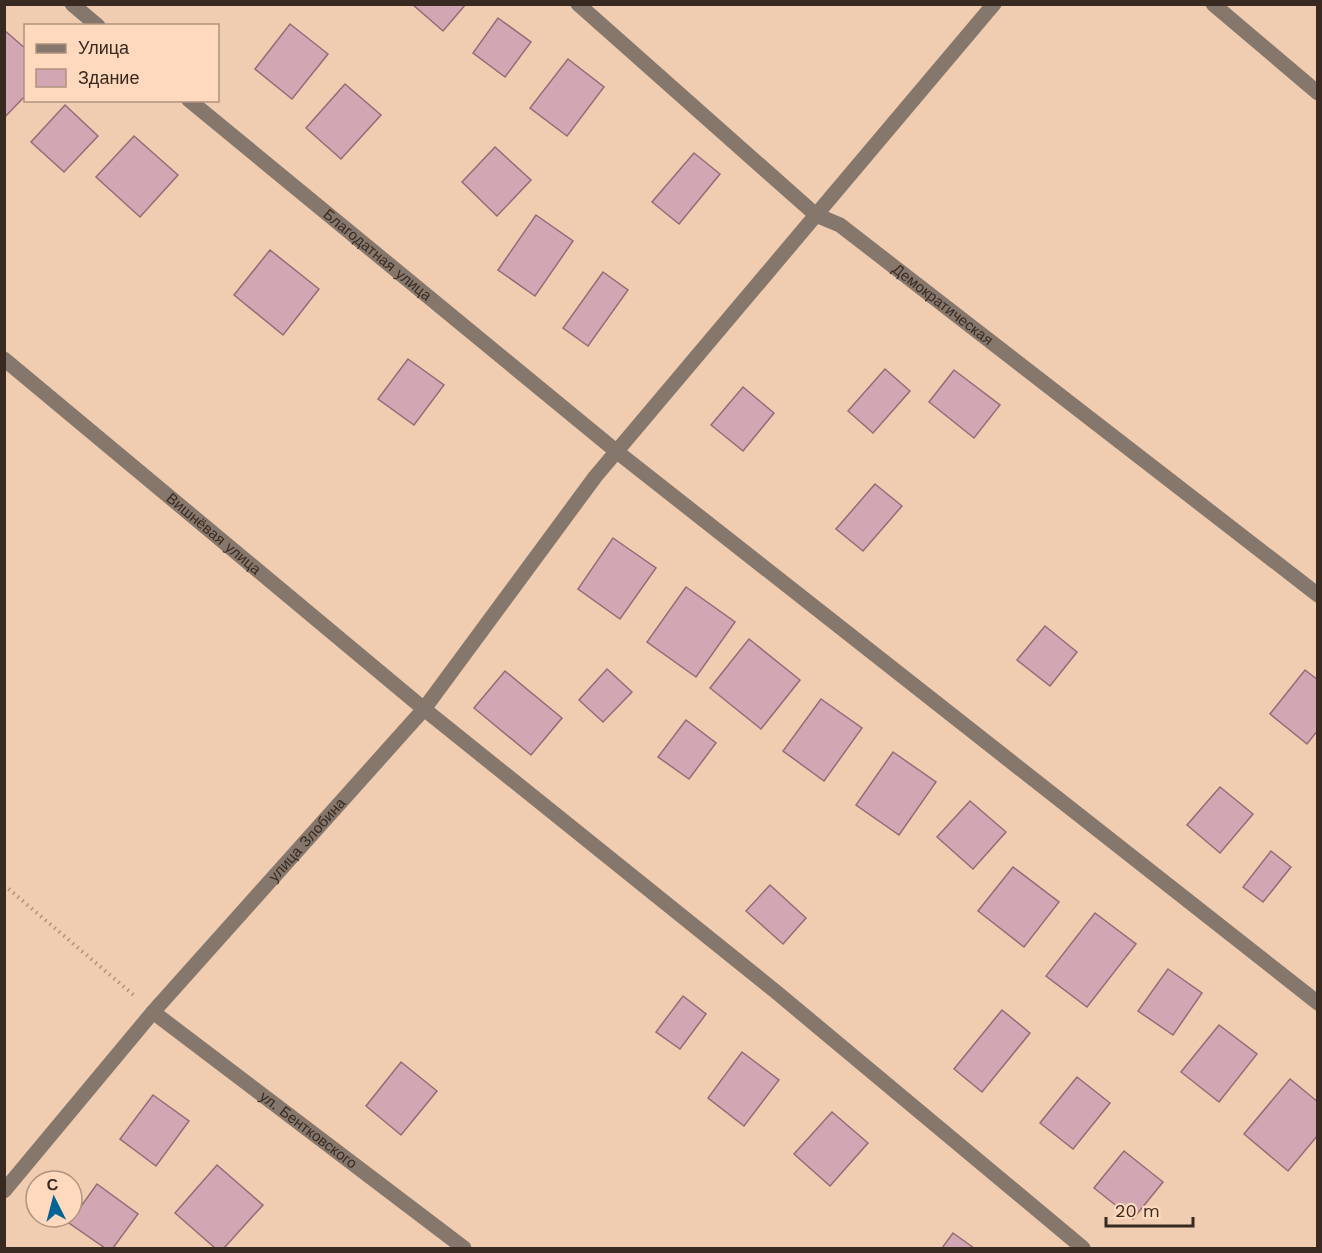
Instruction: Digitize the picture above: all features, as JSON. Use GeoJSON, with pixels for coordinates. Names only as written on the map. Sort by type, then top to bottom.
{"type":"FeatureCollection","features":[{"type":"Feature","properties":{"kind":"street"},"geometry":{"type":"LineString","coordinates":[[72,4],[96,24]]}},
{"type":"Feature","properties":{"kind":"street","name":"Демократическая"},"geometry":{"type":"LineString","coordinates":[[578,4],[816,215],[840,225],[1317,595]]}},
{"type":"Feature","properties":{"kind":"street","name":"улица Злобина"},"geometry":{"type":"LineString","coordinates":[[4,1191],[153,1012],[424,709],[616,451],[994,4]]}},
{"type":"Feature","properties":{"kind":"street"},"geometry":{"type":"LineString","coordinates":[[1213,4],[1317,93]]}},
{"type":"Feature","properties":{"kind":"street","name":"Благодатная улица"},"geometry":{"type":"LineString","coordinates":[[191,102],[616,451],[1317,1003]]}},
{"type":"Feature","properties":{"kind":"street","name":"Вишнёвая улица"},"geometry":{"type":"LineString","coordinates":[[4,359],[424,709],[775,991],[1083,1248]]}},
{"type":"Feature","properties":{"kind":"street","name":"ул. Бентковского"},"geometry":{"type":"LineString","coordinates":[[153,1012],[464,1248]]}},
{"type":"Feature","properties":{"kind":"path"},"geometry":{"type":"LineString","coordinates":[[4,885],[153,1012]]}},
{"type":"Feature","properties":{"kind":"building"},"geometry":{"type":"Polygon","coordinates":[[[412,4],[466,4],[443,31],[412,4]]]}},
{"type":"Feature","properties":{"kind":"building"},"geometry":{"type":"Polygon","coordinates":[[[498,18],[531,42],[505,77],[473,53],[498,18]]]}},
{"type":"Feature","properties":{"kind":"building"},"geometry":{"type":"Polygon","coordinates":[[[290,24],[328,54],[292,99],[255,69],[290,24]]]}},
{"type":"Feature","properties":{"kind":"building"},"geometry":{"type":"Polygon","coordinates":[[[4,30],[24,47],[24,97],[4,118],[4,30]]]}},
{"type":"Feature","properties":{"kind":"building"},"geometry":{"type":"Polygon","coordinates":[[[568,59],[604,87],[567,136],[530,108],[568,59]]]}},
{"type":"Feature","properties":{"kind":"building"},"geometry":{"type":"Polygon","coordinates":[[[345,84],[381,115],[341,159],[306,128],[345,84]]]}},
{"type":"Feature","properties":{"kind":"building"},"geometry":{"type":"Polygon","coordinates":[[[65,105],[98,136],[64,172],[31,142],[65,105]]]}},
{"type":"Feature","properties":{"kind":"building"},"geometry":{"type":"Polygon","coordinates":[[[134,136],[178,175],[140,217],[96,177],[134,136]]]}},
{"type":"Feature","properties":{"kind":"building"},"geometry":{"type":"Polygon","coordinates":[[[495,147],[531,180],[497,216],[462,182],[495,147]]]}},
{"type":"Feature","properties":{"kind":"building"},"geometry":{"type":"Polygon","coordinates":[[[694,153],[720,174],[679,224],[652,202],[694,153]]]}},
{"type":"Feature","properties":{"kind":"building"},"geometry":{"type":"Polygon","coordinates":[[[536,215],[573,241],[535,296],[498,270],[536,215]]]}},
{"type":"Feature","properties":{"kind":"building"},"geometry":{"type":"Polygon","coordinates":[[[270,250],[319,289],[283,335],[234,295],[270,250]]]}},
{"type":"Feature","properties":{"kind":"building"},"geometry":{"type":"Polygon","coordinates":[[[603,272],[628,290],[588,346],[563,328],[603,272]]]}},
{"type":"Feature","properties":{"kind":"building"},"geometry":{"type":"Polygon","coordinates":[[[408,359],[444,385],[414,425],[378,399],[408,359]]]}},
{"type":"Feature","properties":{"kind":"building"},"geometry":{"type":"Polygon","coordinates":[[[885,369],[910,391],[873,433],[848,411],[885,369]]]}},
{"type":"Feature","properties":{"kind":"building"},"geometry":{"type":"Polygon","coordinates":[[[954,370],[1000,405],[974,438],[929,402],[954,370]]]}},
{"type":"Feature","properties":{"kind":"building"},"geometry":{"type":"Polygon","coordinates":[[[743,387],[774,413],[743,451],[711,425],[743,387]]]}},
{"type":"Feature","properties":{"kind":"building"},"geometry":{"type":"Polygon","coordinates":[[[875,484],[902,506],[863,551],[836,529],[875,484]]]}},
{"type":"Feature","properties":{"kind":"building"},"geometry":{"type":"Polygon","coordinates":[[[613,538],[656,568],[620,619],[578,589],[613,538]]]}},
{"type":"Feature","properties":{"kind":"building"},"geometry":{"type":"Polygon","coordinates":[[[686,587],[735,622],[696,677],[647,642],[686,587]]]}},
{"type":"Feature","properties":{"kind":"building"},"geometry":{"type":"Polygon","coordinates":[[[1045,626],[1077,652],[1050,686],[1017,660],[1045,626]]]}},
{"type":"Feature","properties":{"kind":"building"},"geometry":{"type":"Polygon","coordinates":[[[749,639],[800,680],[761,729],[710,688],[749,639]]]}},
{"type":"Feature","properties":{"kind":"building"},"geometry":{"type":"Polygon","coordinates":[[[607,669],[632,692],[603,722],[579,700],[607,669]]]}},
{"type":"Feature","properties":{"kind":"building"},"geometry":{"type":"Polygon","coordinates":[[[1305,670],[1318,680],[1318,730],[1307,744],[1270,714],[1305,670]]]}},
{"type":"Feature","properties":{"kind":"building"},"geometry":{"type":"Polygon","coordinates":[[[505,671],[562,718],[531,755],[474,708],[505,671]]]}},
{"type":"Feature","properties":{"kind":"building"},"geometry":{"type":"Polygon","coordinates":[[[821,699],[862,728],[824,781],[783,751],[821,699]]]}},
{"type":"Feature","properties":{"kind":"building"},"geometry":{"type":"Polygon","coordinates":[[[686,720],[716,743],[689,779],[658,757],[686,720]]]}},
{"type":"Feature","properties":{"kind":"building"},"geometry":{"type":"Polygon","coordinates":[[[893,752],[936,782],[899,835],[856,805],[893,752]]]}},
{"type":"Feature","properties":{"kind":"building"},"geometry":{"type":"Polygon","coordinates":[[[1220,787],[1253,814],[1220,853],[1187,825],[1220,787]]]}},
{"type":"Feature","properties":{"kind":"building"},"geometry":{"type":"Polygon","coordinates":[[[970,801],[1006,832],[973,869],[937,837],[970,801]]]}},
{"type":"Feature","properties":{"kind":"building"},"geometry":{"type":"Polygon","coordinates":[[[1271,851],[1291,867],[1263,902],[1243,887],[1271,851]]]}},
{"type":"Feature","properties":{"kind":"building"},"geometry":{"type":"Polygon","coordinates":[[[1013,867],[1059,902],[1024,947],[978,911],[1013,867]]]}},
{"type":"Feature","properties":{"kind":"building"},"geometry":{"type":"Polygon","coordinates":[[[770,885],[806,918],[783,944],[746,911],[770,885]]]}},
{"type":"Feature","properties":{"kind":"building"},"geometry":{"type":"Polygon","coordinates":[[[1095,913],[1136,944],[1087,1007],[1046,976],[1095,913]]]}},
{"type":"Feature","properties":{"kind":"building"},"geometry":{"type":"Polygon","coordinates":[[[1168,969],[1202,993],[1173,1035],[1138,1011],[1168,969]]]}},
{"type":"Feature","properties":{"kind":"building"},"geometry":{"type":"Polygon","coordinates":[[[683,996],[706,1014],[680,1049],[656,1032],[683,996]]]}},
{"type":"Feature","properties":{"kind":"building"},"geometry":{"type":"Polygon","coordinates":[[[1002,1010],[1030,1033],[982,1092],[954,1069],[1002,1010]]]}},
{"type":"Feature","properties":{"kind":"building"},"geometry":{"type":"Polygon","coordinates":[[[1219,1025],[1257,1054],[1219,1102],[1181,1072],[1219,1025]]]}},
{"type":"Feature","properties":{"kind":"building"},"geometry":{"type":"Polygon","coordinates":[[[742,1052],[779,1080],[744,1126],[708,1098],[742,1052]]]}},
{"type":"Feature","properties":{"kind":"building"},"geometry":{"type":"Polygon","coordinates":[[[401,1062],[437,1091],[401,1135],[366,1106],[401,1062]]]}},
{"type":"Feature","properties":{"kind":"building"},"geometry":{"type":"Polygon","coordinates":[[[1077,1077],[1110,1103],[1073,1149],[1040,1123],[1077,1077]]]}},
{"type":"Feature","properties":{"kind":"building"},"geometry":{"type":"Polygon","coordinates":[[[1290,1079],[1318,1102],[1318,1135],[1288,1171],[1244,1134],[1290,1079]]]}},
{"type":"Feature","properties":{"kind":"building"},"geometry":{"type":"Polygon","coordinates":[[[153,1095],[189,1121],[156,1166],[120,1139],[153,1095]]]}},
{"type":"Feature","properties":{"kind":"building"},"geometry":{"type":"Polygon","coordinates":[[[832,1112],[868,1143],[830,1186],[794,1154],[832,1112]]]}},
{"type":"Feature","properties":{"kind":"building"},"geometry":{"type":"Polygon","coordinates":[[[1124,1151],[1163,1182],[1133,1219],[1094,1188],[1124,1151]]]}},
{"type":"Feature","properties":{"kind":"building"},"geometry":{"type":"Polygon","coordinates":[[[217,1165],[263,1205],[224,1248],[215,1248],[175,1213],[217,1165]]]}},
{"type":"Feature","properties":{"kind":"building"},"geometry":{"type":"Polygon","coordinates":[[[97,1184],[138,1214],[113,1248],[105,1248],[78,1229],[84,1229],[84,1202],[97,1184]]]}},
{"type":"Feature","properties":{"kind":"building"},"geometry":{"type":"Polygon","coordinates":[[[953,1233],[974,1248],[942,1248],[953,1233]]]}}]}
